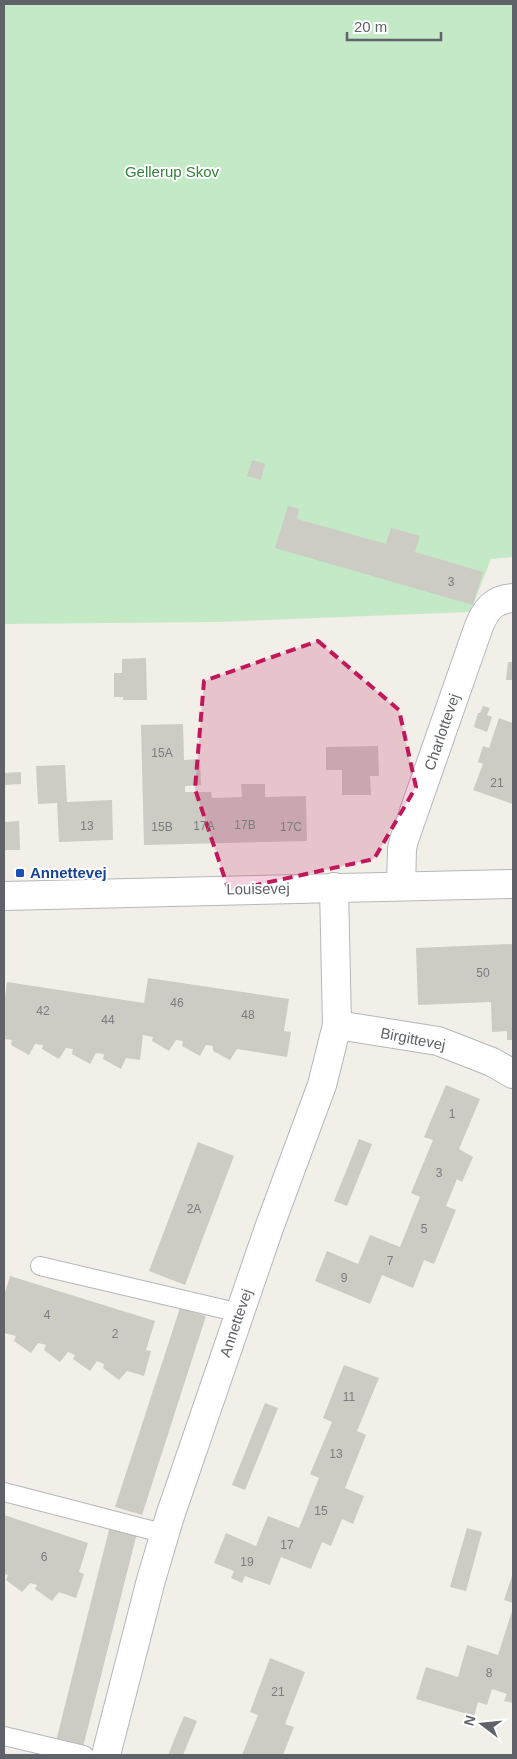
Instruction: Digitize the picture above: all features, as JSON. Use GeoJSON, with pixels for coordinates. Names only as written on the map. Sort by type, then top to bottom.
{"type":"FeatureCollection","features":[{"type":"Feature","properties":{"kind":"street","name":"Charlottevej"},"geometry":{"type":"LineString","coordinates":[[401,886],[404,840],[479,626],[484,614],[494,602],[505,598],[513,598]]}},
{"type":"Feature","properties":{"kind":"street","name":"Louisevej"},"geometry":{"type":"LineString","coordinates":[[4,896],[513,884]]}},
{"type":"Feature","properties":{"kind":"street","name":"Annettevej"},"geometry":{"type":"LineString","coordinates":[[106,1755],[151,1580],[170,1516],[269,1228],[322,1085],[337,1025],[334,887]]}},
{"type":"Feature","properties":{"kind":"street","name":"Birgittevej"},"geometry":{"type":"LineString","coordinates":[[337,1025],[438,1041],[492,1062],[513,1074]]}},
{"type":"Feature","properties":{"kind":"lane"},"geometry":{"type":"LineString","coordinates":[[40,1266],[240,1313]]}},
{"type":"Feature","properties":{"kind":"lane"},"geometry":{"type":"LineString","coordinates":[[4,1492],[166,1534]]}},
{"type":"Feature","properties":{"kind":"lane"},"geometry":{"type":"LineString","coordinates":[[4,1736],[84,1755]]}},
{"type":"Feature","properties":{"kind":"highlighted area"},"geometry":{"type":"Polygon","coordinates":[[[318,641],[399,710],[416,787],[374,859],[229,891],[195,789],[204,681],[318,641]]]}},
{"type":"Feature","properties":{"kind":"green space","name":"Gellerup Skov"},"geometry":{"type":"Polygon","coordinates":[[[4,4],[513,4],[513,557],[491,559],[470,612],[216,622],[4,624],[4,4]]]}},
{"type":"Feature","properties":{"kind":"building"},"geometry":{"type":"Polygon","coordinates":[[[252,460],[265,464],[261,480],[247,476],[252,460]]]}},
{"type":"Feature","properties":{"kind":"building"},"geometry":{"type":"Polygon","coordinates":[[[288,506],[299,509],[297,519],[386,544],[391,528],[420,536],[415,552],[483,572],[473,605],[275,548],[288,506]]]}},
{"type":"Feature","properties":{"kind":"building"},"geometry":{"type":"Polygon","coordinates":[[[146,658],[147,700],[123,700],[123,697],[114,697],[114,673],[122,673],[122,659],[146,658]]]}},
{"type":"Feature","properties":{"kind":"building"},"geometry":{"type":"Polygon","coordinates":[[[508,662],[513,662],[513,680],[506,680],[508,662]]]}},
{"type":"Feature","properties":{"kind":"building"},"geometry":{"type":"Polygon","coordinates":[[[483,706],[490,708],[487,715],[492,717],[487,732],[474,727],[478,713],[480,713],[483,706]]]}},
{"type":"Feature","properties":{"kind":"building"},"geometry":{"type":"Polygon","coordinates":[[[499,718],[513,723],[513,804],[473,790],[483,764],[478,762],[483,746],[489,748],[499,718]]]}},
{"type":"Feature","properties":{"kind":"building"},"geometry":{"type":"Polygon","coordinates":[[[183,724],[184,760],[200,759],[201,785],[185,786],[185,792],[211,792],[212,798],[242,797],[241,784],[265,784],[265,797],[306,796],[307,841],[144,845],[141,725],[183,724]]]}},
{"type":"Feature","properties":{"kind":"building"},"geometry":{"type":"Polygon","coordinates":[[[378,746],[379,776],[370,776],[371,795],[342,795],[342,770],[326,770],[326,747],[378,746]]]}},
{"type":"Feature","properties":{"kind":"building"},"geometry":{"type":"Polygon","coordinates":[[[65,765],[67,802],[112,800],[113,840],[59,842],[57,803],[38,804],[36,766],[65,765]]]}},
{"type":"Feature","properties":{"kind":"building"},"geometry":{"type":"Polygon","coordinates":[[[21,772],[21,784],[4,785],[4,773],[21,772]]]}},
{"type":"Feature","properties":{"kind":"building"},"geometry":{"type":"Polygon","coordinates":[[[19,821],[20,850],[4,850],[4,822],[19,821]]]}},
{"type":"Feature","properties":{"kind":"building"},"geometry":{"type":"Polygon","coordinates":[[[513,944],[513,1040],[507,1040],[507,1031],[492,1032],[491,1002],[418,1005],[416,948],[513,944]]]}},
{"type":"Feature","properties":{"kind":"building"},"geometry":{"type":"Polygon","coordinates":[[[148,978],[289,999],[284,1031],[291,1032],[287,1057],[237,1049],[230,1060],[213,1051],[213,1046],[206,1045],[200,1056],[182,1046],[183,1041],[176,1040],[169,1051],[152,1041],[153,1037],[143,1035],[140,1060],[126,1058],[121,1069],[103,1059],[104,1054],[96,1053],[90,1064],[72,1054],[73,1049],[66,1048],[59,1059],[42,1049],[43,1045],[35,1044],[29,1055],[11,1045],[12,1040],[4,1039],[4,1006],[7,982],[144,1003],[148,978]]]}},
{"type":"Feature","properties":{"kind":"building"},"geometry":{"type":"Polygon","coordinates":[[[446,1085],[480,1099],[459,1149],[473,1157],[462,1182],[457,1179],[446,1206],[456,1210],[434,1264],[424,1260],[413,1288],[382,1275],[370,1304],[315,1281],[327,1251],[358,1264],[370,1235],[400,1247],[420,1197],[411,1193],[433,1140],[424,1137],[446,1085]]]}},
{"type":"Feature","properties":{"kind":"building"},"geometry":{"type":"Polygon","coordinates":[[[359,1139],[372,1144],[347,1206],[334,1201],[359,1139]]]}},
{"type":"Feature","properties":{"kind":"building"},"geometry":{"type":"Polygon","coordinates":[[[198,1142],[234,1156],[185,1285],[149,1271],[198,1142]]]}},
{"type":"Feature","properties":{"kind":"building"},"geometry":{"type":"Polygon","coordinates":[[[10,1276],[155,1321],[146,1350],[151,1351],[144,1376],[127,1371],[119,1380],[103,1368],[104,1364],[97,1361],[90,1371],[73,1359],[75,1355],[68,1352],[60,1362],[44,1350],[46,1345],[38,1343],[31,1353],[14,1341],[16,1336],[4,1333],[4,1296],[10,1276]]]}},
{"type":"Feature","properties":{"kind":"building"},"geometry":{"type":"Polygon","coordinates":[[[180,1308],[206,1316],[142,1515],[115,1507],[180,1308]]]}},
{"type":"Feature","properties":{"kind":"building"},"geometry":{"type":"Polygon","coordinates":[[[344,1365],[379,1378],[357,1431],[366,1435],[345,1488],[364,1496],[353,1524],[342,1519],[331,1546],[322,1542],[311,1569],[281,1557],[270,1585],[245,1576],[242,1583],[231,1578],[234,1571],[214,1563],[226,1533],[256,1546],[268,1516],[299,1528],[319,1478],[310,1474],[332,1422],[323,1418],[344,1365]]]}},
{"type":"Feature","properties":{"kind":"building"},"geometry":{"type":"Polygon","coordinates":[[[265,1403],[278,1408],[245,1490],[232,1485],[265,1403]]]}},
{"type":"Feature","properties":{"kind":"building"},"geometry":{"type":"Polygon","coordinates":[[[4,1515],[88,1543],[79,1572],[84,1574],[76,1598],[59,1592],[52,1601],[35,1589],[37,1585],[30,1583],[22,1592],[6,1580],[8,1575],[4,1574],[4,1515]]]}},
{"type":"Feature","properties":{"kind":"building"},"geometry":{"type":"Polygon","coordinates":[[[110,1526],[137,1533],[83,1747],[56,1741],[110,1526]]]}},
{"type":"Feature","properties":{"kind":"building"},"geometry":{"type":"Polygon","coordinates":[[[467,1528],[482,1532],[466,1591],[450,1587],[467,1528]]]}},
{"type":"Feature","properties":{"kind":"building"},"geometry":{"type":"Polygon","coordinates":[[[513,1573],[513,1603],[504,1600],[513,1573]]]}},
{"type":"Feature","properties":{"kind":"building"},"geometry":{"type":"Polygon","coordinates":[[[513,1608],[513,1703],[504,1701],[507,1694],[492,1689],[487,1705],[478,1702],[474,1716],[416,1699],[426,1667],[458,1677],[467,1645],[498,1655],[513,1608]]]}},
{"type":"Feature","properties":{"kind":"building"},"geometry":{"type":"Polygon","coordinates":[[[270,1658],[305,1672],[285,1724],[294,1727],[283,1755],[242,1755],[258,1715],[250,1712],[270,1658]]]}},
{"type":"Feature","properties":{"kind":"building"},"geometry":{"type":"Polygon","coordinates":[[[184,1716],[197,1721],[183,1755],[168,1755],[184,1716]]]}},
{"type":"Feature","properties":{"kind":"place","name":"Annettevej"},"geometry":{"type":"Point","coordinates":[20,873]}}]}
